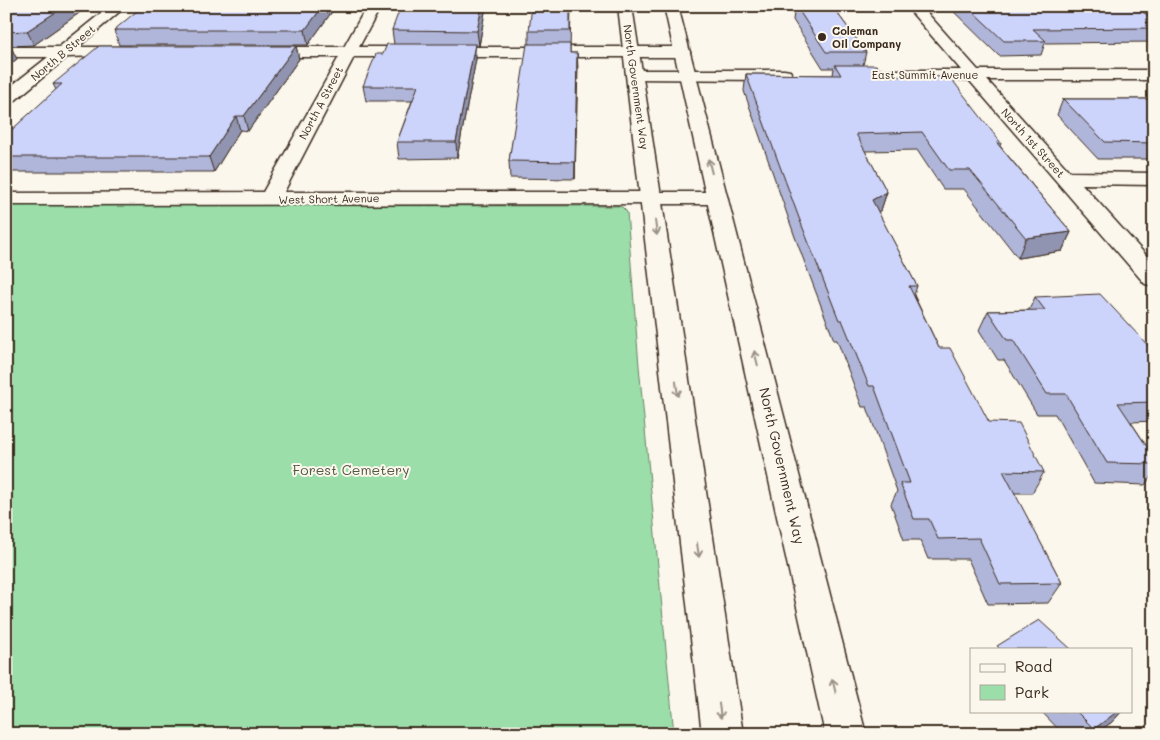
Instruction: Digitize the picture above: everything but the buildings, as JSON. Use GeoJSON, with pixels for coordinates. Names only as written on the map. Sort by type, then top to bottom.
{"type":"FeatureCollection","features":[{"type":"Feature","properties":{"kind":"street","name":"North B Street"},"geometry":{"type":"LineString","coordinates":[[6,100],[119,6]]}},
{"type":"Feature","properties":{"kind":"street","name":"North A Street"},"geometry":{"type":"LineString","coordinates":[[269,200],[374,6]]}},
{"type":"Feature","properties":{"kind":"street","name":"North Government Way"},"geometry":{"type":"LineString","coordinates":[[625,6],[723,734]]}},
{"type":"Feature","properties":{"kind":"street","name":"North Government Way"},"geometry":{"type":"LineString","coordinates":[[671,6],[846,734]]}},
{"type":"Feature","properties":{"kind":"street","name":"North 1st Street"},"geometry":{"type":"LineString","coordinates":[[913,6],[1154,279]]}},
{"type":"Feature","properties":{"kind":"street"},"geometry":{"type":"LineString","coordinates":[[6,52],[143,52]]}},
{"type":"Feature","properties":{"kind":"street"},"geometry":{"type":"LineString","coordinates":[[248,52],[348,52],[685,64],[796,75]]}},
{"type":"Feature","properties":{"kind":"street"},"geometry":{"type":"LineString","coordinates":[[633,63],[685,64]]}},
{"type":"Feature","properties":{"kind":"street","name":"East Summit Avenue"},"geometry":{"type":"LineString","coordinates":[[834,75],[1154,74]]}},
{"type":"Feature","properties":{"kind":"street"},"geometry":{"type":"LineString","coordinates":[[1065,178],[1154,179]]}},
{"type":"Feature","properties":{"kind":"street"},"geometry":{"type":"LineString","coordinates":[[652,198],[717,198]]}},
{"type":"Feature","properties":{"kind":"street","name":"West Short Avenue"},"geometry":{"type":"LineString","coordinates":[[6,199],[652,198]]}},
{"type":"Feature","properties":{"kind":"green space","name":"Forest Cemetery"},"geometry":{"type":"Polygon","coordinates":[[[6,205],[622,207],[627,212],[639,366],[674,734],[6,734],[6,205]]]}},
{"type":"Feature","properties":{"kind":"place","name":"Coleman Oil Company"},"geometry":{"type":"Point","coordinates":[822,37]}}]}
